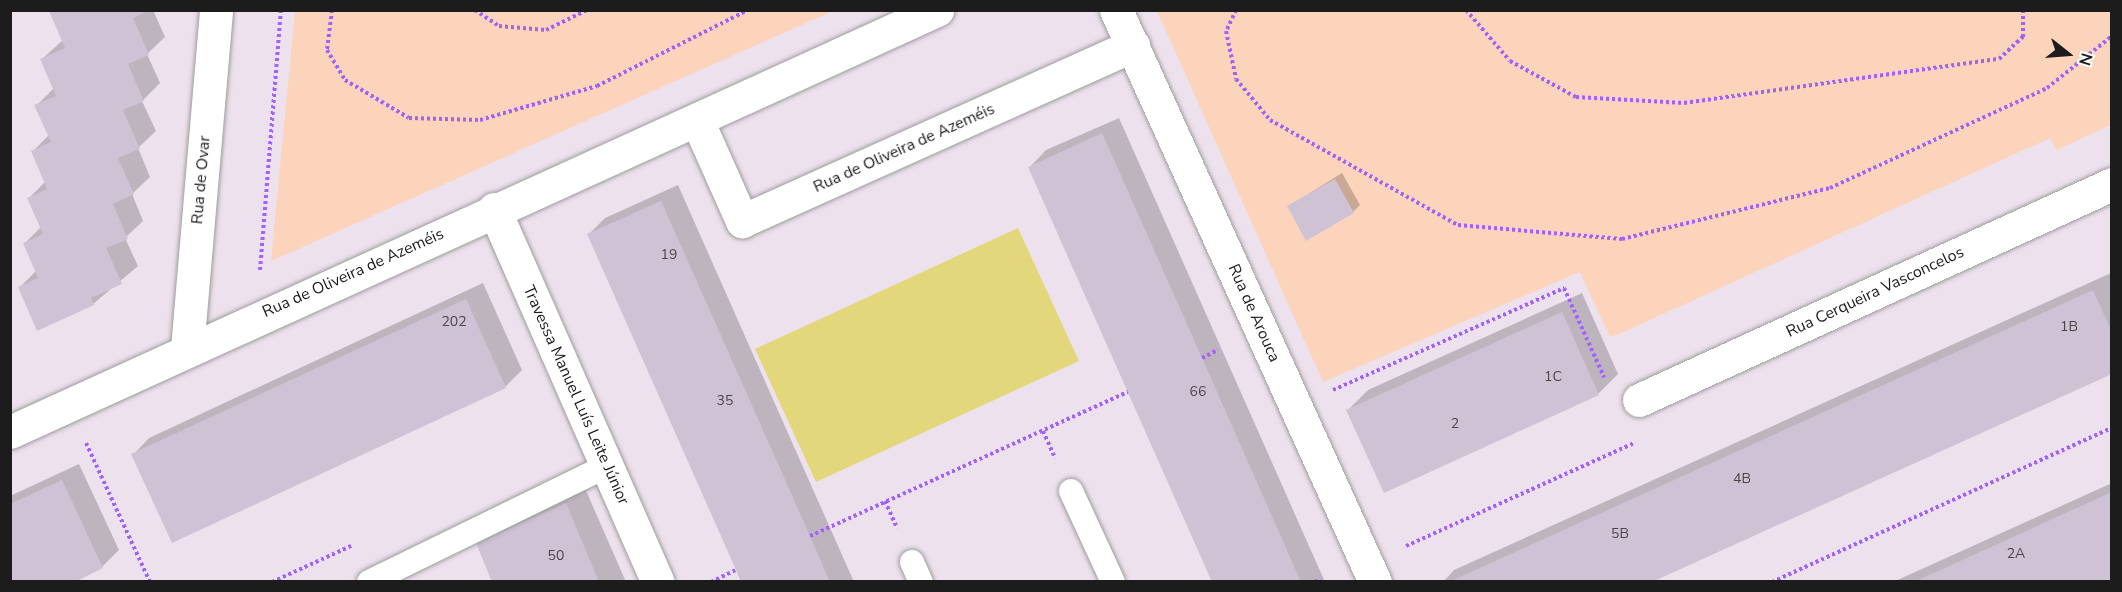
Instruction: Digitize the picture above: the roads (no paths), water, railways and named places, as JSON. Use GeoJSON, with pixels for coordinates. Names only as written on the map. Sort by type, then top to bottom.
{"type":"FeatureCollection","features":[{"type":"Feature","properties":{"kind":"street","name":"Rua de Ovar"},"geometry":{"type":"LineString","coordinates":[[187,349],[216,10]]}},
{"type":"Feature","properties":{"kind":"street","name":"Rua de Oliveira de Azeméis"},"geometry":{"type":"LineString","coordinates":[[10,432],[494,209],[697,120],[937,10]]}},
{"type":"Feature","properties":{"kind":"street"},"geometry":{"type":"LineString","coordinates":[[1116,10],[1133,45]]}},
{"type":"Feature","properties":{"kind":"street","name":"Rua de Oliveira de Azeméis"},"geometry":{"type":"LineString","coordinates":[[697,120],[742,221],[1133,45]]}},
{"type":"Feature","properties":{"kind":"street","name":"Rua de Arouca"},"geometry":{"type":"LineString","coordinates":[[1133,45],[1375,582]]}},
{"type":"Feature","properties":{"kind":"street","name":"Rua Cerqueira Vasconcelos"},"geometry":{"type":"LineString","coordinates":[[1625,394],[2112,184]]}},
{"type":"Feature","properties":{"kind":"street","name":"Travessa Manuel Luís Leite Júnior"},"geometry":{"type":"LineString","coordinates":[[494,209],[658,582]]}},
{"type":"Feature","properties":{"kind":"lane"},"geometry":{"type":"LineString","coordinates":[[369,582],[608,466]]}},
{"type":"Feature","properties":{"kind":"lane"},"geometry":{"type":"LineString","coordinates":[[1071,491],[1113,582]]}}]}
